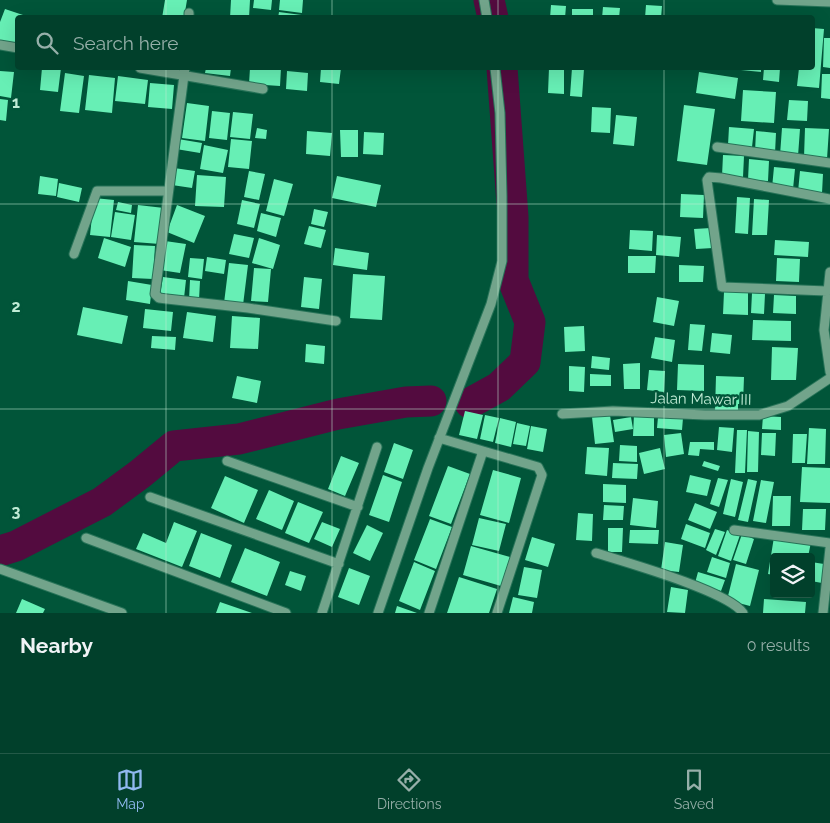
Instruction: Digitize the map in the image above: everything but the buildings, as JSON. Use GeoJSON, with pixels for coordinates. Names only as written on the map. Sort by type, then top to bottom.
{"type":"FeatureCollection","features":[{"type":"Feature","properties":{"kind":"street"},"geometry":{"type":"LineString","coordinates":[[484,0],[486,15]]}},
{"type":"Feature","properties":{"kind":"street"},"geometry":{"type":"LineString","coordinates":[[777,0],[830,2]]}},
{"type":"Feature","properties":{"kind":"street"},"geometry":{"type":"LineString","coordinates":[[0,45],[15,48]]}},
{"type":"Feature","properties":{"kind":"street"},"geometry":{"type":"LineString","coordinates":[[170,70],[185,71],[263,89]]}},
{"type":"Feature","properties":{"kind":"street"},"geometry":{"type":"LineString","coordinates":[[378,613],[439,438],[491,304],[502,261],[504,242],[495,70]]}},
{"type":"Feature","properties":{"kind":"street"},"geometry":{"type":"LineString","coordinates":[[185,71],[155,289],[157,297],[336,321]]}},
{"type":"Feature","properties":{"kind":"street"},"geometry":{"type":"LineString","coordinates":[[717,147],[830,163]]}},
{"type":"Feature","properties":{"kind":"street"},"geometry":{"type":"LineString","coordinates":[[827,291],[722,287],[707,180],[711,177],[721,178],[830,199]]}},
{"type":"Feature","properties":{"kind":"street"},"geometry":{"type":"LineString","coordinates":[[74,254],[97,192],[168,191]]}},
{"type":"Feature","properties":{"kind":"street"},"geometry":{"type":"LineString","coordinates":[[830,272],[827,291],[830,372]]}},
{"type":"Feature","properties":{"kind":"street","name":"Jalan Mawar III"},"geometry":{"type":"LineString","coordinates":[[562,414],[613,410],[705,415],[759,415],[788,406],[830,378]]}},
{"type":"Feature","properties":{"kind":"street"},"geometry":{"type":"LineString","coordinates":[[439,438],[538,467],[541,472],[497,613]]}},
{"type":"Feature","properties":{"kind":"street"},"geometry":{"type":"LineString","coordinates":[[322,613],[377,447]]}},
{"type":"Feature","properties":{"kind":"street"},"geometry":{"type":"LineString","coordinates":[[429,613],[483,451]]}},
{"type":"Feature","properties":{"kind":"street"},"geometry":{"type":"LineString","coordinates":[[227,462],[358,507]]}},
{"type":"Feature","properties":{"kind":"street"},"geometry":{"type":"LineString","coordinates":[[150,497],[339,564]]}},
{"type":"Feature","properties":{"kind":"street"},"geometry":{"type":"LineString","coordinates":[[734,530],[830,543]]}},
{"type":"Feature","properties":{"kind":"street"},"geometry":{"type":"LineString","coordinates":[[86,538],[286,613]]}},
{"type":"Feature","properties":{"kind":"street"},"geometry":{"type":"LineString","coordinates":[[823,613],[830,548]]}},
{"type":"Feature","properties":{"kind":"street"},"geometry":{"type":"LineString","coordinates":[[596,553],[692,585],[730,603],[743,613]]}},
{"type":"Feature","properties":{"kind":"street"},"geometry":{"type":"LineString","coordinates":[[0,569],[122,613]]}},
{"type":"Feature","properties":{"kind":"waterway"},"geometry":{"type":"LineString","coordinates":[[489,0],[492,15]]}},
{"type":"Feature","properties":{"kind":"waterway"},"geometry":{"type":"LineString","coordinates":[[470,403],[499,387],[525,362],[530,322],[513,280],[513,217],[502,70]]}},
{"type":"Feature","properties":{"kind":"waterway"},"geometry":{"type":"LineString","coordinates":[[0,551],[16,546],[102,502],[174,446],[239,439],[338,414],[406,402],[431,401]]}}]}
